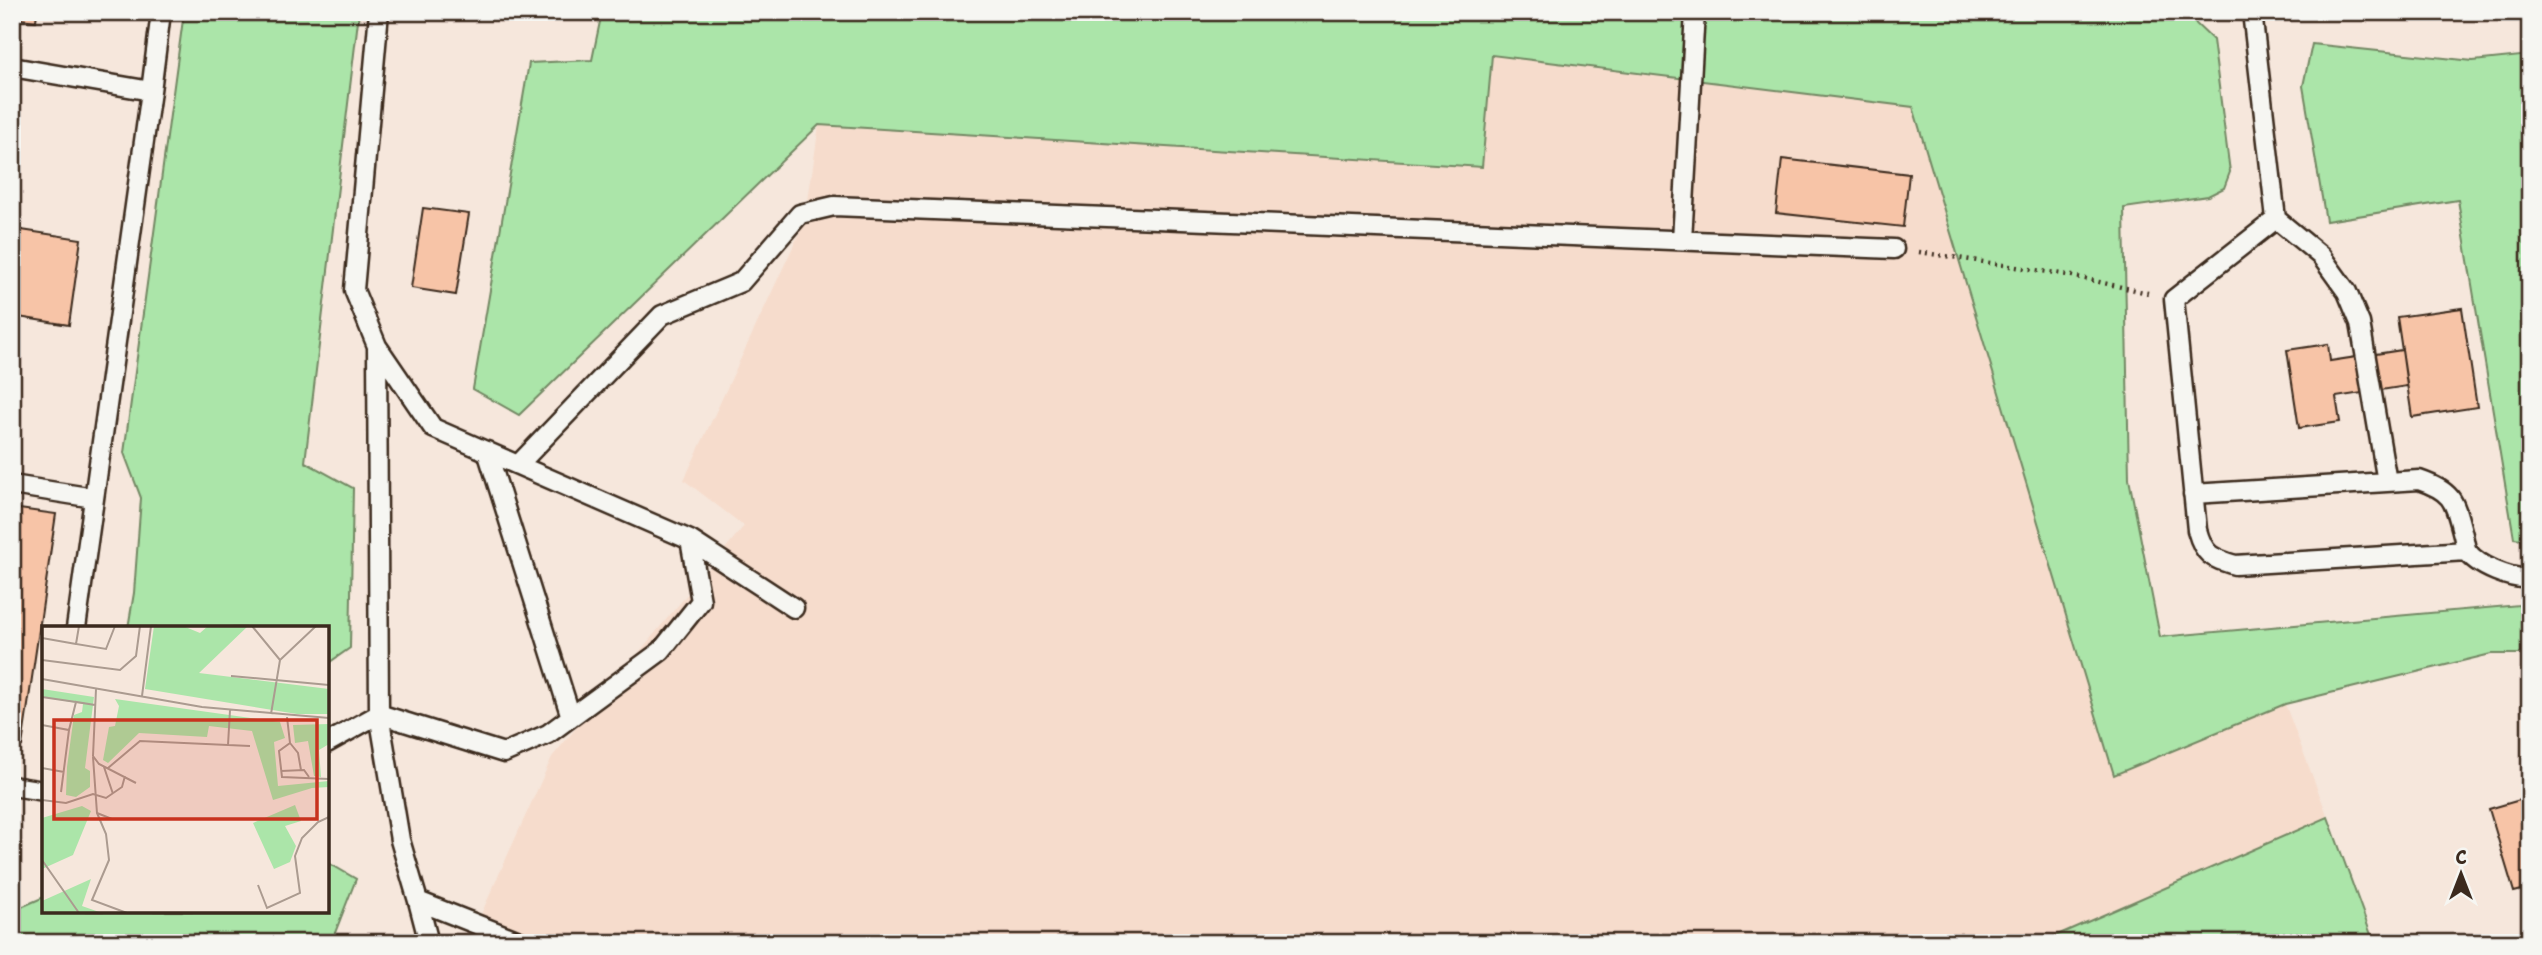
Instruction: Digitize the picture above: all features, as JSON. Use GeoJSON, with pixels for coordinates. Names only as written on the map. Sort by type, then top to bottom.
{"type":"FeatureCollection","features":[{"type":"Feature","properties":{"kind":"lane"},"geometry":{"type":"LineString","coordinates":[[76,626],[161,12]]}},
{"type":"Feature","properties":{"kind":"lane"},"geometry":{"type":"LineString","coordinates":[[379,12],[354,290],[377,346],[433,428],[690,540],[794,608]]}},
{"type":"Feature","properties":{"kind":"lane"},"geometry":{"type":"LineString","coordinates":[[1682,240],[1695,12]]}},
{"type":"Feature","properties":{"kind":"lane"},"geometry":{"type":"LineString","coordinates":[[2252,12],[2276,219],[2321,256],[2347,292],[2360,323],[2387,482]]}},
{"type":"Feature","properties":{"kind":"lane"},"geometry":{"type":"LineString","coordinates":[[12,67],[151,92]]}},
{"type":"Feature","properties":{"kind":"lane"},"geometry":{"type":"LineString","coordinates":[[518,465],[663,315],[741,282],[800,214],[834,206],[1894,249]]}},
{"type":"Feature","properties":{"kind":"lane"},"geometry":{"type":"LineString","coordinates":[[2276,219],[2174,299],[2197,530],[2202,547],[2213,559],[2235,565],[2467,551]]}},
{"type":"Feature","properties":{"kind":"lane"},"geometry":{"type":"LineString","coordinates":[[377,346],[379,714],[400,840],[429,943]]}},
{"type":"Feature","properties":{"kind":"lane"},"geometry":{"type":"LineString","coordinates":[[487,451],[571,717]]}},
{"type":"Feature","properties":{"kind":"lane"},"geometry":{"type":"LineString","coordinates":[[2193,494],[2419,480],[2440,488],[2455,504],[2467,551],[2490,569],[2518,579],[2530,578]]}},
{"type":"Feature","properties":{"kind":"lane"},"geometry":{"type":"LineString","coordinates":[[12,485],[94,498]]}},
{"type":"Feature","properties":{"kind":"lane"},"geometry":{"type":"LineString","coordinates":[[329,742],[379,714],[504,753],[548,734],[661,651],[701,601],[690,540]]}},
{"type":"Feature","properties":{"kind":"lane"},"geometry":{"type":"LineString","coordinates":[[12,786],[42,791]]}},
{"type":"Feature","properties":{"kind":"lane"},"geometry":{"type":"LineString","coordinates":[[418,901],[524,943]]}},
{"type":"Feature","properties":{"kind":"path"},"geometry":{"type":"LineString","coordinates":[[1894,249],[2068,275],[2174,299]]}},
{"type":"Feature","properties":{"kind":"shaded area"},"geometry":{"type":"Polygon","coordinates":[[[1491,55],[1913,107],[2114,774],[2285,704],[2328,817],[2039,943],[468,943],[552,757],[744,526],[684,480],[805,221],[819,125],[1481,167],[1491,55]]]}},
{"type":"Feature","properties":{"kind":"green space"},"geometry":{"type":"Polygon","coordinates":[[[184,12],[359,12],[305,462],[353,488],[350,648],[329,663],[329,626],[128,626],[134,593],[141,498],[124,453],[184,12]]]}},
{"type":"Feature","properties":{"kind":"green space"},"geometry":{"type":"Polygon","coordinates":[[[602,12],[2177,12],[2188,16],[2213,40],[2230,172],[2224,188],[2208,196],[2124,208],[2129,479],[2160,637],[2530,604],[2530,654],[2491,654],[2285,704],[2114,775],[1913,107],[1492,55],[1482,167],[819,125],[519,415],[473,389],[529,63],[592,60],[602,12]]]}},
{"type":"Feature","properties":{"kind":"green space"},"geometry":{"type":"Polygon","coordinates":[[[2312,44],[2473,61],[2530,55],[2530,540],[2514,538],[2458,200],[2326,221],[2303,86],[2312,44]]]}},
{"type":"Feature","properties":{"kind":"green space"},"geometry":{"type":"Polygon","coordinates":[[[2328,817],[2374,943],[2039,943],[2328,817]]]}},
{"type":"Feature","properties":{"kind":"green space"},"geometry":{"type":"Polygon","coordinates":[[[329,863],[356,879],[331,943],[12,943],[12,911],[42,898],[42,913],[329,913],[329,863]]]}},
{"type":"Feature","properties":{"kind":"building"},"geometry":{"type":"Polygon","coordinates":[[[12,12],[37,12],[36,21],[12,18],[12,12]]]}},
{"type":"Feature","properties":{"kind":"building"},"geometry":{"type":"Polygon","coordinates":[[[1782,159],[1909,174],[1903,227],[1776,213],[1782,159]]]}},
{"type":"Feature","properties":{"kind":"building"},"geometry":{"type":"Polygon","coordinates":[[[423,208],[469,214],[456,295],[411,288],[423,208]]]}},
{"type":"Feature","properties":{"kind":"building"},"geometry":{"type":"Polygon","coordinates":[[[15,229],[81,239],[69,325],[12,316],[12,248],[15,229]]]}},
{"type":"Feature","properties":{"kind":"building"},"geometry":{"type":"Polygon","coordinates":[[[2462,308],[2477,407],[2412,417],[2397,317],[2462,308]]]}},
{"type":"Feature","properties":{"kind":"building"},"geometry":{"type":"Polygon","coordinates":[[[2328,344],[2330,361],[2402,350],[2407,386],[2336,397],[2340,422],[2299,428],[2287,350],[2328,344]]]}},
{"type":"Feature","properties":{"kind":"building"},"geometry":{"type":"Polygon","coordinates":[[[12,508],[56,514],[22,746],[12,745],[12,508]]]}},
{"type":"Feature","properties":{"kind":"building"},"geometry":{"type":"Polygon","coordinates":[[[2530,797],[2530,888],[2514,892],[2489,809],[2530,797]]]}}]}
